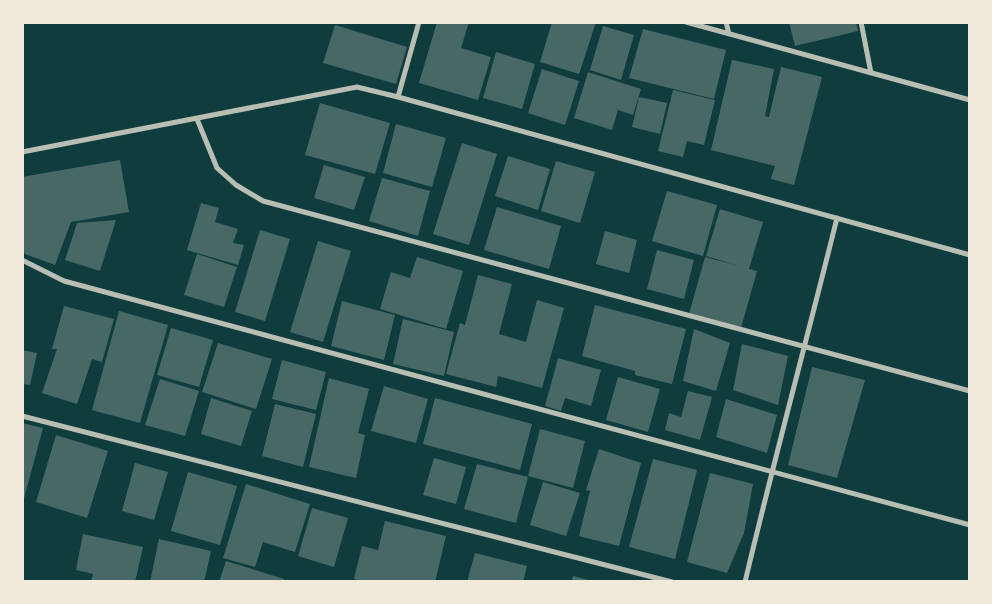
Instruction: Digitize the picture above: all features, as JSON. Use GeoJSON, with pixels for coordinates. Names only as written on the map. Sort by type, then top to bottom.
{"type":"FeatureCollection","features":[{"type":"Feature","properties":{"kind":"street"},"geometry":{"type":"LineString","coordinates":[[398,97],[419,22]]}},
{"type":"Feature","properties":{"kind":"street"},"geometry":{"type":"LineString","coordinates":[[686,22],[970,100]]}},
{"type":"Feature","properties":{"kind":"street"},"geometry":{"type":"LineString","coordinates":[[726,22],[728,34]]}},
{"type":"Feature","properties":{"kind":"street"},"geometry":{"type":"LineString","coordinates":[[861,22],[871,73]]}},
{"type":"Feature","properties":{"kind":"street"},"geometry":{"type":"LineString","coordinates":[[22,152],[356,87],[970,255]]}},
{"type":"Feature","properties":{"kind":"street"},"geometry":{"type":"LineString","coordinates":[[197,118],[217,168],[236,185],[263,201],[970,391]]}},
{"type":"Feature","properties":{"kind":"street"},"geometry":{"type":"LineString","coordinates":[[745,582],[771,471],[805,347],[837,218]]}},
{"type":"Feature","properties":{"kind":"street"},"geometry":{"type":"LineString","coordinates":[[22,260],[64,280],[970,525]]}},
{"type":"Feature","properties":{"kind":"street"},"geometry":{"type":"LineString","coordinates":[[22,416],[672,582]]}},
{"type":"Feature","properties":{"kind":"building"},"geometry":{"type":"Polygon","coordinates":[[[437,22],[469,22],[461,48],[491,57],[478,100],[419,83],[437,22]]]}},
{"type":"Feature","properties":{"kind":"building"},"geometry":{"type":"Polygon","coordinates":[[[552,22],[596,22],[579,74],[540,62],[552,22]]]}},
{"type":"Feature","properties":{"kind":"building"},"geometry":{"type":"Polygon","coordinates":[[[789,22],[856,22],[858,31],[795,46],[789,22]]]}},
{"type":"Feature","properties":{"kind":"building"},"geometry":{"type":"Polygon","coordinates":[[[335,25],[407,47],[396,84],[323,63],[335,25]]]}},
{"type":"Feature","properties":{"kind":"building"},"geometry":{"type":"Polygon","coordinates":[[[603,26],[634,35],[621,80],[590,70],[603,26]]]}},
{"type":"Feature","properties":{"kind":"building"},"geometry":{"type":"Polygon","coordinates":[[[643,29],[726,50],[714,99],[629,78],[643,29]]]}},
{"type":"Feature","properties":{"kind":"building"},"geometry":{"type":"Polygon","coordinates":[[[496,52],[535,64],[522,109],[483,98],[496,52]]]}},
{"type":"Feature","properties":{"kind":"building"},"geometry":{"type":"Polygon","coordinates":[[[732,60],[774,69],[765,116],[769,117],[781,67],[822,77],[794,185],[771,179],[775,166],[711,150],[732,60]]]}},
{"type":"Feature","properties":{"kind":"building"},"geometry":{"type":"Polygon","coordinates":[[[542,69],[579,81],[565,125],[528,113],[542,69]]]}},
{"type":"Feature","properties":{"kind":"building"},"geometry":{"type":"Polygon","coordinates":[[[588,72],[641,89],[633,115],[618,110],[612,130],[574,118],[588,72]]]}},
{"type":"Feature","properties":{"kind":"building"},"geometry":{"type":"Polygon","coordinates":[[[673,90],[715,100],[704,145],[687,141],[683,157],[658,151],[673,90]]]}},
{"type":"Feature","properties":{"kind":"building"},"geometry":{"type":"Polygon","coordinates":[[[639,97],[667,103],[660,134],[632,127],[639,97]]]}},
{"type":"Feature","properties":{"kind":"building"},"geometry":{"type":"Polygon","coordinates":[[[320,103],[390,123],[375,174],[305,155],[320,103]]]}},
{"type":"Feature","properties":{"kind":"building"},"geometry":{"type":"Polygon","coordinates":[[[396,124],[446,138],[432,187],[383,173],[396,124]]]}},
{"type":"Feature","properties":{"kind":"building"},"geometry":{"type":"Polygon","coordinates":[[[462,143],[497,154],[469,245],[433,234],[462,143]]]}},
{"type":"Feature","properties":{"kind":"building"},"geometry":{"type":"Polygon","coordinates":[[[508,156],[550,169],[538,210],[495,196],[508,156]]]}},
{"type":"Feature","properties":{"kind":"building"},"geometry":{"type":"Polygon","coordinates":[[[120,160],[129,212],[71,222],[55,265],[25,254],[22,249],[22,177],[120,160]]]}},
{"type":"Feature","properties":{"kind":"building"},"geometry":{"type":"Polygon","coordinates":[[[556,161],[595,172],[580,223],[541,211],[556,161]]]}},
{"type":"Feature","properties":{"kind":"building"},"geometry":{"type":"Polygon","coordinates":[[[324,165],[365,177],[354,210],[314,198],[324,165]]]}},
{"type":"Feature","properties":{"kind":"building"},"geometry":{"type":"Polygon","coordinates":[[[382,178],[430,191],[418,236],[369,221],[382,178]]]}},
{"type":"Feature","properties":{"kind":"building"},"geometry":{"type":"Polygon","coordinates":[[[667,191],[717,205],[703,256],[652,241],[667,191]]]}},
{"type":"Feature","properties":{"kind":"building"},"geometry":{"type":"Polygon","coordinates":[[[201,203],[219,208],[215,222],[238,229],[233,243],[244,245],[238,265],[187,250],[201,203]]]}},
{"type":"Feature","properties":{"kind":"building"},"geometry":{"type":"Polygon","coordinates":[[[497,207],[561,226],[549,269],[484,250],[497,207]]]}},
{"type":"Feature","properties":{"kind":"building"},"geometry":{"type":"Polygon","coordinates":[[[720,209],[763,222],[749,269],[757,271],[741,328],[689,314],[705,257],[740,266],[706,256],[720,209]]]}},
{"type":"Feature","properties":{"kind":"building"},"geometry":{"type":"Polygon","coordinates":[[[116,220],[100,271],[65,260],[77,223],[116,220]]]}},
{"type":"Feature","properties":{"kind":"building"},"geometry":{"type":"Polygon","coordinates":[[[260,230],[290,239],[265,321],[235,312],[260,230]]]}},
{"type":"Feature","properties":{"kind":"building"},"geometry":{"type":"Polygon","coordinates":[[[605,231],[637,240],[629,273],[596,264],[605,231]]]}},
{"type":"Feature","properties":{"kind":"building"},"geometry":{"type":"Polygon","coordinates":[[[318,241],[351,251],[323,342],[290,332],[318,241]]]}},
{"type":"Feature","properties":{"kind":"building"},"geometry":{"type":"Polygon","coordinates":[[[657,250],[694,260],[684,299],[647,289],[657,250]]]}},
{"type":"Feature","properties":{"kind":"building"},"geometry":{"type":"Polygon","coordinates":[[[197,254],[237,267],[224,307],[184,295],[197,254]]]}},
{"type":"Feature","properties":{"kind":"building"},"geometry":{"type":"Polygon","coordinates":[[[417,257],[463,271],[446,329],[380,309],[391,272],[410,278],[417,257]]]}},
{"type":"Feature","properties":{"kind":"building"},"geometry":{"type":"Polygon","coordinates":[[[478,275],[512,284],[499,334],[526,342],[537,300],[564,308],[542,388],[498,376],[496,387],[446,374],[460,323],[465,325],[478,275]]]}},
{"type":"Feature","properties":{"kind":"building"},"geometry":{"type":"Polygon","coordinates":[[[342,301],[395,315],[384,360],[331,346],[342,301]]]}},
{"type":"Feature","properties":{"kind":"building"},"geometry":{"type":"Polygon","coordinates":[[[595,305],[686,329],[672,384],[635,375],[635,371],[582,356],[595,305]]]}},
{"type":"Feature","properties":{"kind":"building"},"geometry":{"type":"Polygon","coordinates":[[[64,306],[114,319],[102,362],[92,359],[77,404],[42,393],[57,349],[52,349],[64,306]]]}},
{"type":"Feature","properties":{"kind":"building"},"geometry":{"type":"Polygon","coordinates":[[[119,311],[168,325],[140,423],[92,410],[119,311]]]}},
{"type":"Feature","properties":{"kind":"building"},"geometry":{"type":"Polygon","coordinates":[[[403,319],[454,332],[444,376],[393,364],[403,319]]]}},
{"type":"Feature","properties":{"kind":"building"},"geometry":{"type":"Polygon","coordinates":[[[171,328],[213,340],[199,387],[157,375],[171,328]]]}},
{"type":"Feature","properties":{"kind":"building"},"geometry":{"type":"Polygon","coordinates":[[[694,329],[730,343],[716,391],[683,381],[694,329]]]}},
{"type":"Feature","properties":{"kind":"building"},"geometry":{"type":"Polygon","coordinates":[[[218,343],[272,359],[256,409],[202,392],[218,343]]]}},
{"type":"Feature","properties":{"kind":"building"},"geometry":{"type":"Polygon","coordinates":[[[742,344],[788,356],[778,405],[733,390],[742,344]]]}},
{"type":"Feature","properties":{"kind":"building"},"geometry":{"type":"Polygon","coordinates":[[[22,350],[37,353],[30,385],[22,384],[22,350]]]}},
{"type":"Feature","properties":{"kind":"building"},"geometry":{"type":"Polygon","coordinates":[[[558,358],[601,370],[591,406],[565,398],[561,411],[545,406],[558,358]]]}},
{"type":"Feature","properties":{"kind":"building"},"geometry":{"type":"Polygon","coordinates":[[[282,360],[326,372],[316,410],[272,399],[282,360]]]}},
{"type":"Feature","properties":{"kind":"building"},"geometry":{"type":"Polygon","coordinates":[[[812,367],[865,380],[837,478],[788,465],[812,367]]]}},
{"type":"Feature","properties":{"kind":"building"},"geometry":{"type":"Polygon","coordinates":[[[618,377],[660,389],[648,432],[606,420],[618,377]]]}},
{"type":"Feature","properties":{"kind":"building"},"geometry":{"type":"Polygon","coordinates":[[[329,378],[369,389],[358,433],[365,435],[356,478],[309,467],[329,378]]]}},
{"type":"Feature","properties":{"kind":"building"},"geometry":{"type":"Polygon","coordinates":[[[160,379],[199,391],[185,436],[145,425],[160,379]]]}},
{"type":"Feature","properties":{"kind":"building"},"geometry":{"type":"Polygon","coordinates":[[[384,386],[428,399],[416,443],[371,431],[384,386]]]}},
{"type":"Feature","properties":{"kind":"building"},"geometry":{"type":"Polygon","coordinates":[[[688,391],[712,397],[700,440],[665,430],[669,413],[681,417],[688,391]]]}},
{"type":"Feature","properties":{"kind":"building"},"geometry":{"type":"Polygon","coordinates":[[[211,398],[252,411],[241,446],[201,434],[211,398]]]}},
{"type":"Feature","properties":{"kind":"building"},"geometry":{"type":"Polygon","coordinates":[[[435,398],[532,424],[520,470],[423,444],[435,398]]]}},
{"type":"Feature","properties":{"kind":"building"},"geometry":{"type":"Polygon","coordinates":[[[726,399],[777,415],[767,453],[716,437],[726,399]]]}},
{"type":"Feature","properties":{"kind":"building"},"geometry":{"type":"Polygon","coordinates":[[[275,404],[316,414],[303,467],[262,456],[275,404]]]}},
{"type":"Feature","properties":{"kind":"building"},"geometry":{"type":"Polygon","coordinates":[[[22,423],[43,428],[23,502],[22,502],[22,423]]]}},
{"type":"Feature","properties":{"kind":"building"},"geometry":{"type":"Polygon","coordinates":[[[540,429],[585,441],[573,488],[528,476],[540,429]]]}},
{"type":"Feature","properties":{"kind":"building"},"geometry":{"type":"Polygon","coordinates":[[[56,435],[108,451],[87,518],[36,502],[56,435]]]}},
{"type":"Feature","properties":{"kind":"building"},"geometry":{"type":"Polygon","coordinates":[[[599,449],[641,463],[619,546],[579,536],[590,491],[586,490],[599,449]]]}},
{"type":"Feature","properties":{"kind":"building"},"geometry":{"type":"Polygon","coordinates":[[[434,458],[466,467],[456,504],[423,495],[434,458]]]}},
{"type":"Feature","properties":{"kind":"building"},"geometry":{"type":"Polygon","coordinates":[[[653,459],[697,470],[675,559],[629,547],[653,459]]]}},
{"type":"Feature","properties":{"kind":"building"},"geometry":{"type":"Polygon","coordinates":[[[135,463],[168,472],[154,520],[122,511],[135,463]]]}},
{"type":"Feature","properties":{"kind":"building"},"geometry":{"type":"Polygon","coordinates":[[[477,464],[528,477],[516,523],[464,509],[477,464]]]}},
{"type":"Feature","properties":{"kind":"building"},"geometry":{"type":"Polygon","coordinates":[[[188,472],[237,486],[220,545],[171,531],[188,472]]]}},
{"type":"Feature","properties":{"kind":"building"},"geometry":{"type":"Polygon","coordinates":[[[710,473],[753,484],[744,533],[727,573],[687,562],[710,473]]]}},
{"type":"Feature","properties":{"kind":"building"},"geometry":{"type":"Polygon","coordinates":[[[543,482],[580,493],[566,536],[530,525],[543,482]]]}},
{"type":"Feature","properties":{"kind":"building"},"geometry":{"type":"Polygon","coordinates":[[[246,484],[310,504],[295,552],[263,542],[255,567],[223,558],[246,484]]]}},
{"type":"Feature","properties":{"kind":"building"},"geometry":{"type":"Polygon","coordinates":[[[312,508],[348,518],[334,567],[298,556],[312,508]]]}},
{"type":"Feature","properties":{"kind":"building"},"geometry":{"type":"Polygon","coordinates":[[[385,521],[446,536],[435,582],[365,582],[354,579],[362,546],[378,550],[385,521]]]}},
{"type":"Feature","properties":{"kind":"building"},"geometry":{"type":"Polygon","coordinates":[[[83,534],[143,547],[135,582],[91,582],[93,574],[76,570],[83,534]]]}},
{"type":"Feature","properties":{"kind":"building"},"geometry":{"type":"Polygon","coordinates":[[[159,539],[211,551],[204,582],[150,582],[159,539]]]}},
{"type":"Feature","properties":{"kind":"building"},"geometry":{"type":"Polygon","coordinates":[[[475,553],[527,566],[523,582],[467,582],[475,553]]]}},
{"type":"Feature","properties":{"kind":"building"},"geometry":{"type":"Polygon","coordinates":[[[226,561],[284,579],[284,582],[219,582],[226,561]]]}},
{"type":"Feature","properties":{"kind":"building"},"geometry":{"type":"Polygon","coordinates":[[[573,576],[592,581],[592,582],[571,582],[573,576]]]}}]}
